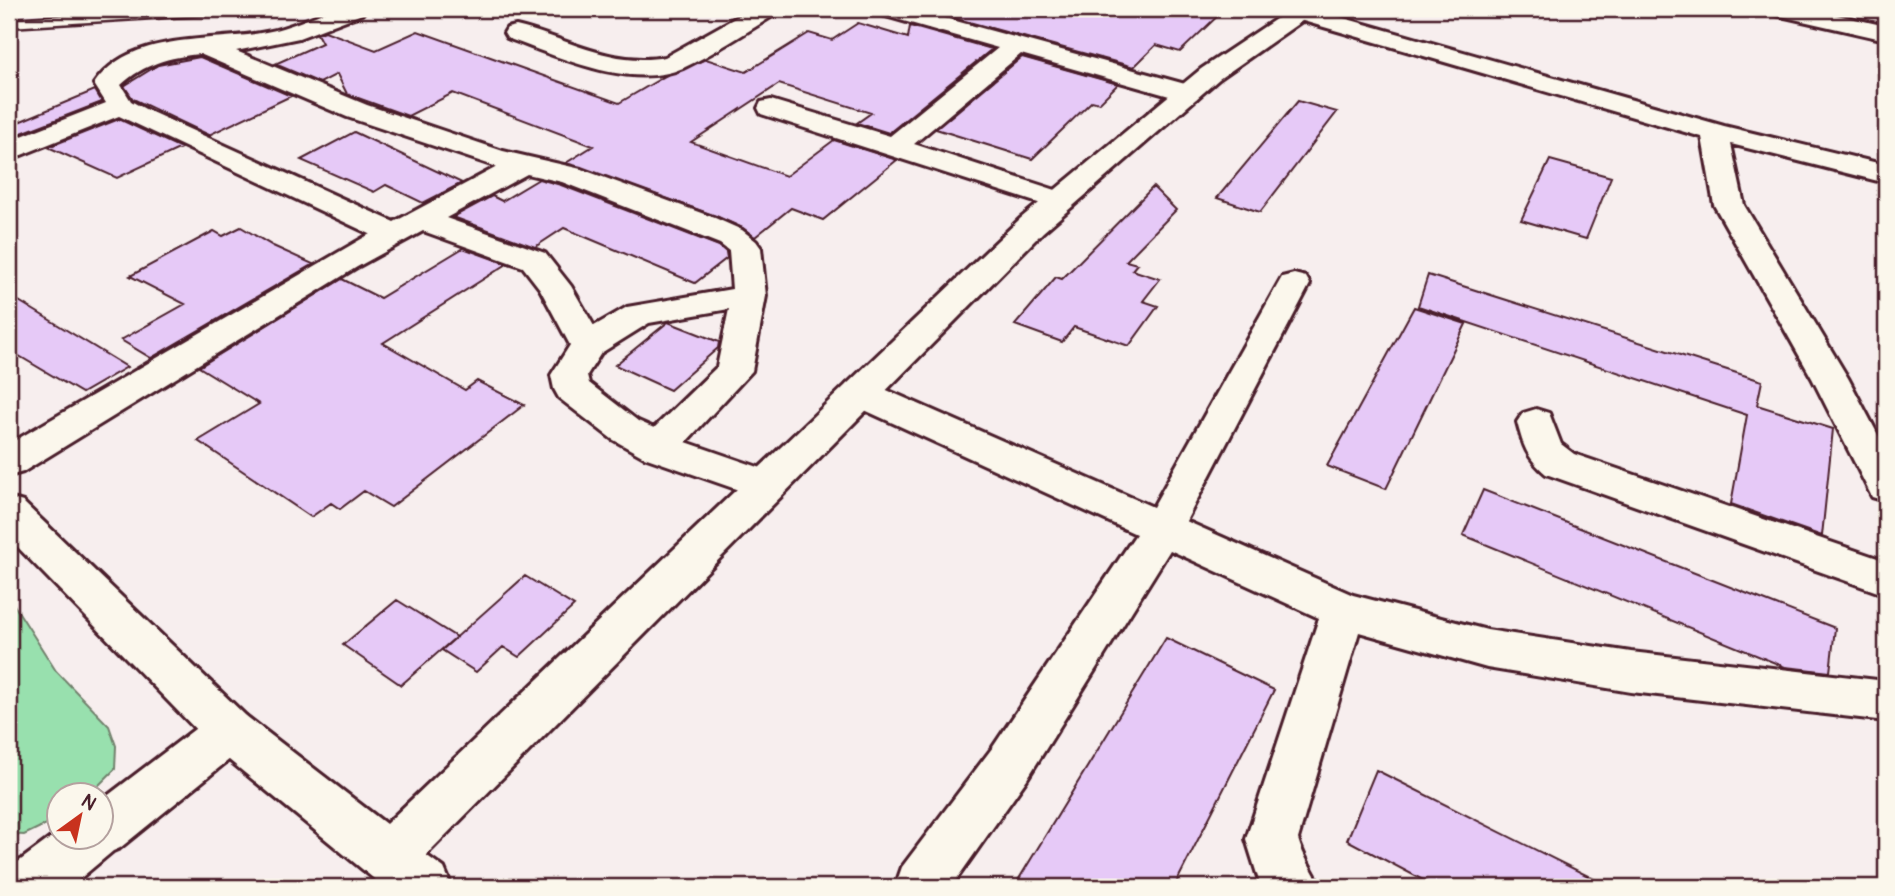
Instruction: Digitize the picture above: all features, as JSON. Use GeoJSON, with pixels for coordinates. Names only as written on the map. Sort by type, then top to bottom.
{"type":"FeatureCollection","features":[{"type":"Feature","properties":{"kind":"street"},"geometry":{"type":"LineString","coordinates":[[354,9],[272,38],[200,45],[159,53],[116,74],[107,84],[121,106],[136,116],[408,227],[534,260],[555,286],[588,345]]}},
{"type":"Feature","properties":{"kind":"street"},"geometry":{"type":"LineString","coordinates":[[516,33],[611,65],[634,69],[659,67],[673,63],[768,9]]}},
{"type":"Feature","properties":{"kind":"street"},"geometry":{"type":"LineString","coordinates":[[887,9],[930,14],[1017,45],[1187,93]]}},
{"type":"Feature","properties":{"kind":"street"},"geometry":{"type":"LineString","coordinates":[[1780,9],[1886,33]]}},
{"type":"Feature","properties":{"kind":"street"},"geometry":{"type":"LineString","coordinates":[[388,857],[968,286],[1060,201],[1210,74],[1304,11],[1715,132],[1886,174]]}},
{"type":"Feature","properties":{"kind":"street"},"geometry":{"type":"LineString","coordinates":[[200,45],[357,111],[522,165],[541,166],[571,175],[731,237],[745,248],[750,296],[734,371],[658,447]]}},
{"type":"Feature","properties":{"kind":"street"},"geometry":{"type":"LineString","coordinates":[[894,147],[1017,45]]}},
{"type":"Feature","properties":{"kind":"street"},"geometry":{"type":"LineString","coordinates":[[9,151],[121,106]]}},
{"type":"Feature","properties":{"kind":"street"},"geometry":{"type":"LineString","coordinates":[[771,108],[1060,201]]}},
{"type":"Feature","properties":{"kind":"street"},"geometry":{"type":"LineString","coordinates":[[1715,132],[1729,205],[1878,453],[1886,487]]}},
{"type":"Feature","properties":{"kind":"street"},"geometry":{"type":"LineString","coordinates":[[9,462],[346,260],[522,165]]}},
{"type":"Feature","properties":{"kind":"street"},"geometry":{"type":"LineString","coordinates":[[921,885],[1010,763],[1161,530],[1294,284]]}},
{"type":"Feature","properties":{"kind":"street"},"geometry":{"type":"LineString","coordinates":[[750,296],[639,314],[588,345],[569,375],[572,389],[625,430],[658,447],[766,485]]}},
{"type":"Feature","properties":{"kind":"street"},"geometry":{"type":"LineString","coordinates":[[860,393],[1344,610],[1500,651],[1631,673],[1886,701]]}},
{"type":"Feature","properties":{"kind":"street"},"geometry":{"type":"LineString","coordinates":[[1536,422],[1544,452],[1560,464],[1886,578]]}},
{"type":"Feature","properties":{"kind":"street"},"geometry":{"type":"LineString","coordinates":[[9,513],[229,731],[425,887]]}},
{"type":"Feature","properties":{"kind":"street"},"geometry":{"type":"LineString","coordinates":[[1294,887],[1280,870],[1272,839],[1344,610]]}},
{"type":"Feature","properties":{"kind":"street"},"geometry":{"type":"LineString","coordinates":[[116,820],[229,731]]}},
{"type":"Feature","properties":{"kind":"street"},"geometry":{"type":"LineString","coordinates":[[29,887],[76,850]]}},
{"type":"Feature","properties":{"kind":"lane"},"geometry":{"type":"LineString","coordinates":[[9,17],[15,9]]}},
{"type":"Feature","properties":{"kind":"lane"},"geometry":{"type":"LineString","coordinates":[[9,23],[233,9]]}},
{"type":"Feature","properties":{"kind":"green space"},"geometry":{"type":"Polygon","coordinates":[[[9,597],[56,671],[109,726],[116,746],[115,769],[104,780],[46,780],[46,824],[24,835],[9,834],[9,597]]]}},
{"type":"Feature","properties":{"kind":"building"},"geometry":{"type":"Polygon","coordinates":[[[921,9],[1225,9],[1180,52],[1156,45],[1134,67],[921,9]]]}},
{"type":"Feature","properties":{"kind":"building"},"geometry":{"type":"Polygon","coordinates":[[[858,23],[908,38],[910,26],[992,49],[889,133],[857,123],[871,113],[779,84],[691,142],[786,176],[834,140],[897,160],[823,220],[791,208],[755,237],[743,228],[716,216],[566,163],[593,146],[453,93],[408,116],[347,94],[337,74],[320,83],[275,64],[322,43],[317,34],[325,31],[376,50],[418,31],[619,103],[667,75],[706,59],[746,72],[809,33],[832,40],[858,23]]]}},
{"type":"Feature","properties":{"kind":"building"},"geometry":{"type":"Polygon","coordinates":[[[200,57],[291,96],[209,135],[133,99],[124,86],[158,65],[200,57]]]}},
{"type":"Feature","properties":{"kind":"building"},"geometry":{"type":"Polygon","coordinates":[[[1022,57],[1118,84],[1099,103],[1092,101],[1032,159],[936,129],[1022,57]]]}},
{"type":"Feature","properties":{"kind":"building"},"geometry":{"type":"Polygon","coordinates":[[[95,90],[102,102],[19,134],[9,130],[9,126],[95,90]]]}},
{"type":"Feature","properties":{"kind":"building"},"geometry":{"type":"Polygon","coordinates":[[[1298,101],[1337,112],[1260,212],[1217,198],[1298,101]]]}},
{"type":"Feature","properties":{"kind":"building"},"geometry":{"type":"Polygon","coordinates":[[[119,119],[181,148],[117,178],[48,147],[119,119]]]}},
{"type":"Feature","properties":{"kind":"building"},"geometry":{"type":"Polygon","coordinates":[[[354,132],[462,183],[423,203],[386,185],[374,192],[301,160],[354,132]]]}},
{"type":"Feature","properties":{"kind":"building"},"geometry":{"type":"Polygon","coordinates":[[[1550,160],[1611,177],[1586,239],[1521,220],[1550,160]]]}},
{"type":"Feature","properties":{"kind":"building"},"geometry":{"type":"Polygon","coordinates":[[[539,179],[719,246],[726,252],[727,258],[695,283],[564,228],[535,247],[453,217],[492,196],[502,201],[539,179]]]}},
{"type":"Feature","properties":{"kind":"building"},"geometry":{"type":"Polygon","coordinates":[[[1153,187],[1176,210],[1126,261],[1137,264],[1132,270],[1160,279],[1143,301],[1158,306],[1129,346],[1074,327],[1062,342],[1015,325],[1056,277],[1062,279],[1153,187]]]}},
{"type":"Feature","properties":{"kind":"building"},"geometry":{"type":"Polygon","coordinates":[[[241,227],[273,246],[313,264],[151,358],[121,340],[185,304],[130,276],[214,231],[223,236],[241,227]]]}},
{"type":"Feature","properties":{"kind":"building"},"geometry":{"type":"Polygon","coordinates":[[[463,248],[507,264],[383,343],[465,390],[477,381],[524,405],[391,507],[364,491],[340,509],[331,503],[311,517],[198,441],[259,404],[199,367],[342,279],[380,298],[463,248]]]}},
{"type":"Feature","properties":{"kind":"building"},"geometry":{"type":"Polygon","coordinates":[[[1428,275],[1762,381],[1757,405],[1833,429],[1822,536],[1731,504],[1747,415],[1418,306],[1428,275]]]}},
{"type":"Feature","properties":{"kind":"building"},"geometry":{"type":"Polygon","coordinates":[[[9,295],[127,367],[82,393],[9,350],[9,295]]]}},
{"type":"Feature","properties":{"kind":"building"},"geometry":{"type":"Polygon","coordinates":[[[1414,307],[1466,324],[1386,489],[1327,466],[1414,307]]]}},
{"type":"Feature","properties":{"kind":"building"},"geometry":{"type":"Polygon","coordinates":[[[668,322],[719,342],[718,348],[670,390],[615,365],[668,322]]]}},
{"type":"Feature","properties":{"kind":"building"},"geometry":{"type":"Polygon","coordinates":[[[1483,490],[1835,628],[1830,672],[1785,667],[1463,535],[1483,490]]]}},
{"type":"Feature","properties":{"kind":"building"},"geometry":{"type":"Polygon","coordinates":[[[525,576],[574,606],[519,657],[503,647],[476,672],[442,650],[525,576]]]}},
{"type":"Feature","properties":{"kind":"building"},"geometry":{"type":"Polygon","coordinates":[[[397,600],[456,637],[401,685],[343,645],[397,600]]]}},
{"type":"Feature","properties":{"kind":"building"},"geometry":{"type":"Polygon","coordinates":[[[1166,638],[1274,690],[1174,887],[1014,887],[1166,638]]]}},
{"type":"Feature","properties":{"kind":"building"},"geometry":{"type":"Polygon","coordinates":[[[1376,770],[1610,887],[1436,887],[1347,840],[1376,770]]]}}]}
